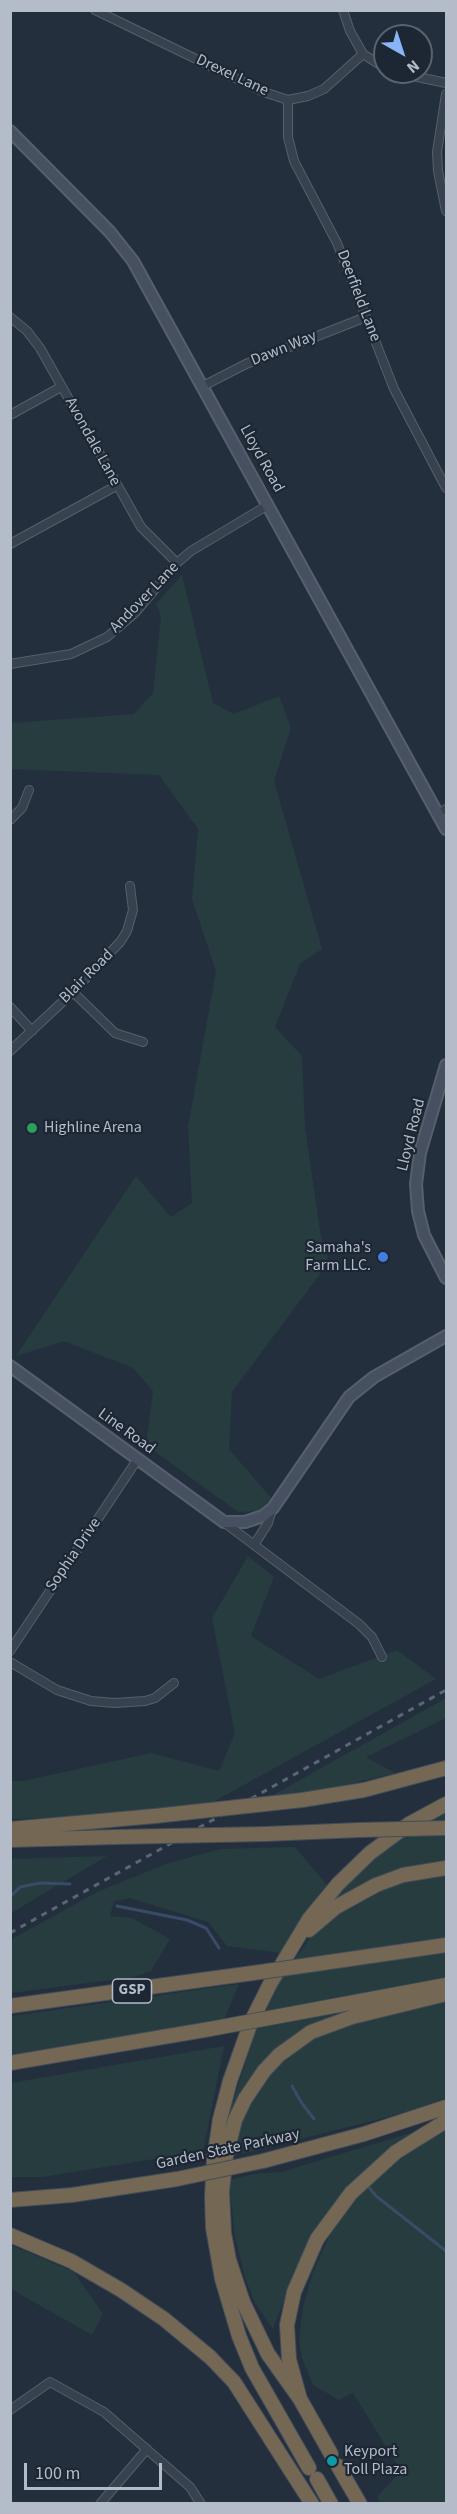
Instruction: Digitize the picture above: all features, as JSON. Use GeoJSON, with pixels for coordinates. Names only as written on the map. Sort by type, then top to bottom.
{"type":"FeatureCollection","features":[{"type":"Feature","properties":{"kind":"highway"},"geometry":{"type":"LineString","coordinates":[[10,1829],[302,1800],[364,1790],[447,1768]]}},
{"type":"Feature","properties":{"kind":"highway"},"geometry":{"type":"LineString","coordinates":[[331,2504],[270,2402],[239,2336],[220,2271],[212,2213],[214,2160],[230,2081],[260,2003],[318,1908],[359,1863],[396,1833],[447,1804]]}},
{"type":"Feature","properties":{"kind":"highway"},"geometry":{"type":"LineString","coordinates":[[10,1840],[447,1828]]}},
{"type":"Feature","properties":{"kind":"highway"},"geometry":{"type":"LineString","coordinates":[[294,1945],[325,1915],[362,1892],[403,1875],[447,1868]]}},
{"type":"Feature","properties":{"kind":"highway","name":"GSP"},"geometry":{"type":"LineString","coordinates":[[10,2006],[447,1945]]}},
{"type":"Feature","properties":{"kind":"highway"},"geometry":{"type":"LineString","coordinates":[[10,2063],[447,1985]]}},
{"type":"Feature","properties":{"kind":"highway"},"geometry":{"type":"LineString","coordinates":[[360,2504],[300,2399],[268,2354],[246,2308],[229,2260],[224,2233],[222,2191],[228,2145],[245,2099],[264,2071],[279,2055],[311,2032],[352,2017],[447,1994]]}},
{"type":"Feature","properties":{"kind":"highway","name":"Garden State Parkway"},"geometry":{"type":"LineString","coordinates":[[10,2200],[72,2195],[177,2179],[262,2161],[364,2134],[447,2107]]}},
{"type":"Feature","properties":{"kind":"highway"},"geometry":{"type":"LineString","coordinates":[[300,2399],[289,2359],[287,2325],[294,2292],[312,2250],[334,2214],[361,2182],[396,2152],[447,2121]]}},
{"type":"Feature","properties":{"kind":"highway"},"geometry":{"type":"LineString","coordinates":[[10,2235],[64,2258],[113,2285],[164,2319],[210,2357],[238,2387],[312,2504]]}},
{"type":"Feature","properties":{"kind":"main road","name":"Lloyd Road"},"geometry":{"type":"LineString","coordinates":[[10,131],[118,240],[144,279],[268,505],[442,812],[447,829]]}},
{"type":"Feature","properties":{"kind":"main road","name":"Lloyd Road"},"geometry":{"type":"LineString","coordinates":[[447,1065],[420,1153],[416,1184],[418,1211],[424,1235],[447,1278]]}},
{"type":"Feature","properties":{"kind":"main road"},"geometry":{"type":"LineString","coordinates":[[224,1522],[245,1522],[263,1516],[273,1508],[349,1397],[374,1377],[447,1336]]}},
{"type":"Feature","properties":{"kind":"main road","name":"Line Road"},"geometry":{"type":"LineString","coordinates":[[10,1366],[224,1522]]}},
{"type":"Feature","properties":{"kind":"street","name":"Drexel Lane"},"geometry":{"type":"LineString","coordinates":[[95,10],[264,92],[288,100],[308,96],[324,89],[363,54]]}},
{"type":"Feature","properties":{"kind":"street"},"geometry":{"type":"LineString","coordinates":[[343,10],[353,37],[363,54],[373,60]]}},
{"type":"Feature","properties":{"kind":"street"},"geometry":{"type":"LineString","coordinates":[[447,94],[437,152],[438,171],[447,211]]}},
{"type":"Feature","properties":{"kind":"street","name":"Deerfield Lane"},"geometry":{"type":"LineString","coordinates":[[288,100],[288,137],[294,161],[337,243],[404,411],[447,488]]}},
{"type":"Feature","properties":{"kind":"street","name":"Dawn Way"},"geometry":{"type":"LineString","coordinates":[[203,386],[246,364],[366,317]]}},
{"type":"Feature","properties":{"kind":"street","name":"Avondale Lane"},"geometry":{"type":"LineString","coordinates":[[10,318],[34,339],[141,527],[177,563]]}},
{"type":"Feature","properties":{"kind":"street"},"geometry":{"type":"LineString","coordinates":[[10,415],[61,387]]}},
{"type":"Feature","properties":{"kind":"street"},"geometry":{"type":"LineString","coordinates":[[10,544],[116,486]]}},
{"type":"Feature","properties":{"kind":"street","name":"Andover Lane"},"geometry":{"type":"LineString","coordinates":[[10,664],[71,654],[107,637],[135,613],[177,563],[207,539],[268,505]]}},
{"type":"Feature","properties":{"kind":"street"},"geometry":{"type":"LineString","coordinates":[[10,820],[22,808],[29,790]]}},
{"type":"Feature","properties":{"kind":"street","name":"Blair Road"},"geometry":{"type":"LineString","coordinates":[[10,1051],[114,951],[128,931],[133,910],[130,886]]}},
{"type":"Feature","properties":{"kind":"street"},"geometry":{"type":"LineString","coordinates":[[73,992],[115,1033],[142,1042]]}},
{"type":"Feature","properties":{"kind":"street"},"geometry":{"type":"LineString","coordinates":[[10,1007],[32,1031]]}},
{"type":"Feature","properties":{"kind":"street","name":"Sophia Drive"},"geometry":{"type":"LineString","coordinates":[[10,1651],[137,1460]]}},
{"type":"Feature","properties":{"kind":"street"},"geometry":{"type":"LineString","coordinates":[[254,1545],[268,1523],[273,1508]]}},
{"type":"Feature","properties":{"kind":"street","name":"Line Road"},"geometry":{"type":"LineString","coordinates":[[224,1522],[359,1624],[372,1637],[382,1657]]}},
{"type":"Feature","properties":{"kind":"street"},"geometry":{"type":"LineString","coordinates":[[10,1662],[57,1690],[91,1701],[115,1703],[146,1701],[155,1698],[174,1683]]}},
{"type":"Feature","properties":{"kind":"street"},"geometry":{"type":"LineString","coordinates":[[10,2410],[50,2382],[93,2404],[190,2487],[201,2504]]}},
{"type":"Feature","properties":{"kind":"street"},"geometry":{"type":"LineString","coordinates":[[100,2504],[147,2450]]}},
{"type":"Feature","properties":{"kind":"green space"},"geometry":{"type":"Polygon","coordinates":[[[182,575],[213,703],[234,714],[279,696],[291,728],[274,781],[322,949],[300,964],[275,1027],[302,1056],[305,1127],[321,1237],[329,1262],[232,1392],[229,1449],[272,1499],[259,1511],[238,1512],[146,1445],[153,1391],[133,1368],[64,1341],[16,1356],[136,1176],[171,1217],[192,1203],[188,1127],[216,971],[192,899],[198,829],[159,775],[10,769],[11,723],[134,714],[153,693],[161,616],[156,604],[182,575]]]}},
{"type":"Feature","properties":{"kind":"green space"},"geometry":{"type":"Polygon","coordinates":[[[248,1556],[274,1577],[251,1636],[319,1679],[397,1650],[436,1679],[204,1807],[160,1815],[11,1819],[10,1781],[23,1781],[151,1753],[219,1771],[235,1733],[212,1618],[248,1556]]]}},
{"type":"Feature","properties":{"kind":"green space"},"geometry":{"type":"Polygon","coordinates":[[[446,1698],[446,1718],[366,1757],[395,1773],[325,1790],[266,1799],[446,1698]]]}},
{"type":"Feature","properties":{"kind":"green space"},"geometry":{"type":"Polygon","coordinates":[[[446,1807],[446,2098],[408,2112],[229,2157],[223,2131],[255,2034],[276,1987],[349,1881],[391,1845],[446,1807]]]}},
{"type":"Feature","properties":{"kind":"green space"},"geometry":{"type":"Polygon","coordinates":[[[295,1847],[328,1886],[282,1953],[227,1946],[208,1922],[130,1898],[114,1901],[110,1916],[132,1918],[170,1939],[151,1971],[134,1977],[11,1993],[10,1940],[97,1892],[166,1864],[220,1849],[295,1847]]]}},
{"type":"Feature","properties":{"kind":"green space"},"geometry":{"type":"Polygon","coordinates":[[[107,1856],[11,1913],[11,1859],[107,1856]]]}},
{"type":"Feature","properties":{"kind":"green space"},"geometry":{"type":"Polygon","coordinates":[[[239,1984],[224,2020],[11,2057],[11,2016],[239,1984]]]}},
{"type":"Feature","properties":{"kind":"green space"},"geometry":{"type":"Polygon","coordinates":[[[224,2046],[203,2151],[43,2177],[11,2177],[11,2083],[224,2046]]]}},
{"type":"Feature","properties":{"kind":"green space"},"geometry":{"type":"Polygon","coordinates":[[[446,2130],[446,2503],[380,2503],[377,2497],[401,2471],[353,2393],[339,2400],[313,2385],[302,2358],[299,2341],[303,2306],[313,2272],[331,2232],[359,2192],[394,2160],[429,2137],[446,2130]]]}},
{"type":"Feature","properties":{"kind":"green space"},"geometry":{"type":"Polygon","coordinates":[[[417,2131],[312,2236],[295,2271],[273,2329],[255,2303],[245,2278],[235,2237],[229,2180],[254,2174],[281,2172],[417,2131]]]}},
{"type":"Feature","properties":{"kind":"green space"},"geometry":{"type":"Polygon","coordinates":[[[11,2245],[74,2272],[103,2314],[92,2335],[11,2289],[11,2245]]]}},
{"type":"Feature","properties":{"kind":"waterway"},"geometry":{"type":"LineString","coordinates":[[10,1897],[20,1887],[40,1883],[70,1884]]}},
{"type":"Feature","properties":{"kind":"waterway"},"geometry":{"type":"LineString","coordinates":[[117,1906],[187,1920],[206,1928],[219,1948]]}},
{"type":"Feature","properties":{"kind":"waterway"},"geometry":{"type":"LineString","coordinates":[[292,2086],[314,2119]]}},
{"type":"Feature","properties":{"kind":"waterway"},"geometry":{"type":"LineString","coordinates":[[367,2185],[376,2196],[446,2251]]}},
{"type":"Feature","properties":{"kind":"railway"},"geometry":{"type":"LineString","coordinates":[[10,1933],[446,1690]]}},
{"type":"Feature","properties":{"kind":"place","name":"Highline Arena"},"geometry":{"type":"Point","coordinates":[32,1128]}},
{"type":"Feature","properties":{"kind":"place","name":"Samaha's Farm LLC."},"geometry":{"type":"Point","coordinates":[383,1257]}},
{"type":"Feature","properties":{"kind":"place","name":"Keyport Toll Plaza"},"geometry":{"type":"Point","coordinates":[332,2461]}}]}
